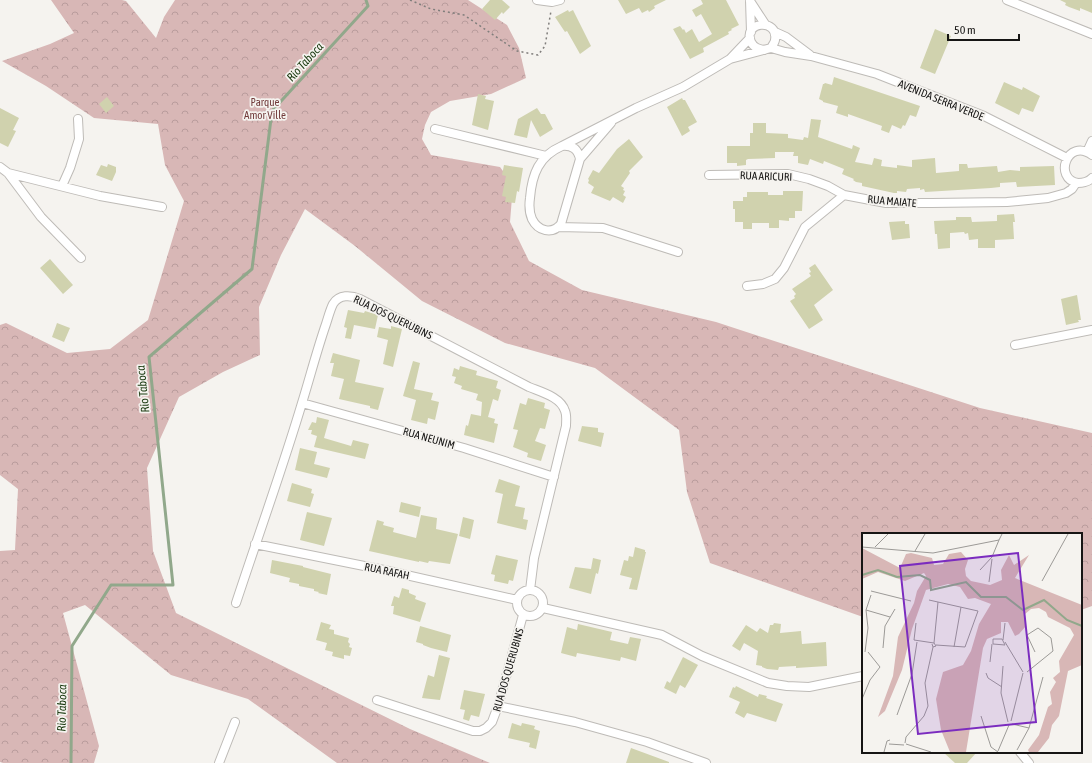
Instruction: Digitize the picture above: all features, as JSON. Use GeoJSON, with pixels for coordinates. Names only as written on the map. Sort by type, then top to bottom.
{"type":"FeatureCollection","features":[{"type":"Feature","properties":{"kind":"street"},"geometry":{"type":"LineString","coordinates":[[537,0],[556,1]]}},
{"type":"Feature","properties":{"kind":"street"},"geometry":{"type":"LineString","coordinates":[[614,120],[580,159],[561,224],[553,231],[548,231],[538,227],[532,219],[529,207],[531,185],[539,164],[552,151],[636,108],[683,87],[730,59],[768,49],[775,40],[775,32],[771,27],[765,24],[750,0]]}},
{"type":"Feature","properties":{"kind":"street"},"geometry":{"type":"LineString","coordinates":[[750,0],[750,35],[752,45],[758,49],[768,49]]}},
{"type":"Feature","properties":{"kind":"street"},"geometry":{"type":"LineString","coordinates":[[1008,0],[1092,34]]}},
{"type":"Feature","properties":{"kind":"street"},"geometry":{"type":"LineString","coordinates":[[730,59],[754,28],[765,24]]}},
{"type":"Feature","properties":{"kind":"street","name":"AVENIDA SERRA VERDE"},"geometry":{"type":"LineString","coordinates":[[775,32],[786,37],[811,56]]}},
{"type":"Feature","properties":{"kind":"street","name":"AVENIDA SERRA VERDE"},"geometry":{"type":"LineString","coordinates":[[768,49],[811,56],[877,74],[984,116],[1067,158]]}},
{"type":"Feature","properties":{"kind":"street"},"geometry":{"type":"LineString","coordinates":[[62,186],[70,168],[79,139],[78,119]]}},
{"type":"Feature","properties":{"kind":"street"},"geometry":{"type":"LineString","coordinates":[[435,129],[546,156]]}},
{"type":"Feature","properties":{"kind":"street"},"geometry":{"type":"LineString","coordinates":[[1092,141],[1090,154],[1082,151],[1076,151],[1067,158],[1065,164],[1065,170],[1071,180],[1084,183],[1092,178]]}},
{"type":"Feature","properties":{"kind":"street"},"geometry":{"type":"LineString","coordinates":[[562,146],[576,149],[580,159]]}},
{"type":"Feature","properties":{"kind":"street"},"geometry":{"type":"LineString","coordinates":[[0,167],[8,172],[100,196],[162,207]]}},
{"type":"Feature","properties":{"kind":"street"},"geometry":{"type":"LineString","coordinates":[[8,172],[41,217],[81,258]]}},
{"type":"Feature","properties":{"kind":"street","name":"RUA ARICURI"},"geometry":{"type":"LineString","coordinates":[[709,175],[788,174],[828,186],[844,195]]}},
{"type":"Feature","properties":{"kind":"street","name":"RUA MAIATE"},"geometry":{"type":"LineString","coordinates":[[844,195],[886,202],[1007,202],[1048,198],[1066,193],[1072,189],[1076,182]]}},
{"type":"Feature","properties":{"kind":"street"},"geometry":{"type":"LineString","coordinates":[[746,286],[763,284],[775,278],[784,268],[805,227],[844,195]]}},
{"type":"Feature","properties":{"kind":"street"},"geometry":{"type":"LineString","coordinates":[[558,227],[603,228],[678,252]]}},
{"type":"Feature","properties":{"kind":"street","name":"RUA DOS QUERUBINS"},"geometry":{"type":"LineString","coordinates":[[236,603],[255,544],[278,481],[322,334],[333,304],[337,299],[344,296],[354,296],[559,402],[563,406],[566,412],[566,426],[534,558],[530,590]]}},
{"type":"Feature","properties":{"kind":"street"},"geometry":{"type":"LineString","coordinates":[[1014,345],[1092,330]]}},
{"type":"Feature","properties":{"kind":"street","name":"RUA NEUNIM"},"geometry":{"type":"LineString","coordinates":[[302,403],[464,448],[554,477]]}},
{"type":"Feature","properties":{"kind":"street","name":"RUA RAFAH"},"geometry":{"type":"LineString","coordinates":[[255,544],[384,570],[517,600]]}},
{"type":"Feature","properties":{"kind":"street"},"geometry":{"type":"LineString","coordinates":[[530,590],[536,591],[541,595],[544,601],[543,608],[538,614],[531,617],[523,615],[518,608],[517,600],[522,593],[530,590]]}},
{"type":"Feature","properties":{"kind":"street"},"geometry":{"type":"LineString","coordinates":[[543,608],[662,635],[702,656],[768,683],[809,687],[862,676]]}},
{"type":"Feature","properties":{"kind":"street","name":"RUA DOS QUERUBINS"},"geometry":{"type":"LineString","coordinates":[[377,700],[473,732],[480,731],[492,722],[498,706],[523,615]]}},
{"type":"Feature","properties":{"kind":"street"},"geometry":{"type":"LineString","coordinates":[[498,706],[575,722],[647,742],[706,763]]}},
{"type":"Feature","properties":{"kind":"street"},"geometry":{"type":"LineString","coordinates":[[219,763],[235,722]]}},
{"type":"Feature","properties":{"kind":"street"},"geometry":{"type":"LineString","coordinates":[[1021,753],[1029,763]]}},
{"type":"Feature","properties":{"kind":"path"},"geometry":{"type":"LineString","coordinates":[[410,0],[431,9],[464,15],[517,51],[538,55],[545,46],[556,1]]}},
{"type":"Feature","properties":{"kind":"green space","name":"Parque Amor Ville"},"geometry":{"type":"Polygon","coordinates":[[[51,0],[126,1],[156,38],[164,17],[175,0],[468,0],[507,25],[519,48],[526,78],[491,94],[450,101],[431,112],[425,125],[422,139],[431,155],[500,167],[513,185],[510,222],[529,261],[582,290],[716,322],[980,408],[1092,433],[1092,606],[1082,610],[1082,533],[862,533],[862,617],[710,563],[687,492],[679,430],[595,368],[505,343],[422,301],[355,246],[305,209],[281,255],[259,307],[260,355],[223,372],[179,397],[147,468],[153,551],[176,613],[410,729],[490,763],[337,763],[248,699],[171,675],[85,605],[63,613],[99,746],[94,763],[0,762],[0,551],[15,550],[18,489],[0,475],[0,325],[6,323],[67,353],[110,349],[148,320],[184,201],[165,165],[158,124],[94,118],[46,86],[2,61],[50,44],[74,33],[51,0]]]}},
{"type":"Feature","properties":{"kind":"building"},"geometry":{"type":"Polygon","coordinates":[[[490,0],[502,0],[510,7],[503,14],[502,12],[495,20],[482,9],[490,0]]]}},
{"type":"Feature","properties":{"kind":"building"},"geometry":{"type":"Polygon","coordinates":[[[618,0],[666,0],[654,6],[655,8],[649,12],[648,10],[642,13],[639,8],[626,14],[618,0]]]}},
{"type":"Feature","properties":{"kind":"building"},"geometry":{"type":"Polygon","coordinates":[[[701,0],[726,0],[739,25],[731,29],[732,30],[728,32],[729,34],[703,48],[704,52],[690,59],[673,29],[680,26],[686,33],[692,29],[699,42],[712,34],[701,14],[696,17],[692,10],[703,4],[701,0]]]}},
{"type":"Feature","properties":{"kind":"building"},"geometry":{"type":"Polygon","coordinates":[[[1060,0],[1092,0],[1092,13],[1080,8],[1080,11],[1069,7],[1065,5],[1066,3],[1060,0]]]}},
{"type":"Feature","properties":{"kind":"building"},"geometry":{"type":"Polygon","coordinates":[[[568,10],[569,12],[573,10],[591,46],[580,54],[567,31],[565,32],[555,17],[568,10]]]}},
{"type":"Feature","properties":{"kind":"building"},"geometry":{"type":"Polygon","coordinates":[[[935,29],[951,36],[935,74],[920,68],[935,29]]]}},
{"type":"Feature","properties":{"kind":"building"},"geometry":{"type":"Polygon","coordinates":[[[834,77],[920,106],[916,117],[910,115],[905,126],[903,125],[901,129],[892,125],[889,133],[881,130],[882,126],[848,114],[848,117],[836,113],[838,106],[823,102],[819,99],[823,84],[825,83],[832,85],[834,77]]]}},
{"type":"Feature","properties":{"kind":"building"},"geometry":{"type":"Polygon","coordinates":[[[1004,82],[1022,90],[1023,87],[1040,96],[1033,112],[1022,108],[1019,115],[995,103],[1004,82]]]}},
{"type":"Feature","properties":{"kind":"building"},"geometry":{"type":"Polygon","coordinates":[[[478,94],[486,96],[485,99],[494,101],[488,130],[472,125],[478,94]]]}},
{"type":"Feature","properties":{"kind":"building"},"geometry":{"type":"Polygon","coordinates":[[[107,97],[114,106],[106,113],[99,104],[107,97]]]}},
{"type":"Feature","properties":{"kind":"building"},"geometry":{"type":"Polygon","coordinates":[[[682,98],[685,100],[697,122],[688,127],[690,131],[682,136],[667,107],[682,98]]]}},
{"type":"Feature","properties":{"kind":"building"},"geometry":{"type":"Polygon","coordinates":[[[0,108],[19,118],[13,130],[16,131],[8,147],[0,143],[0,108]]]}},
{"type":"Feature","properties":{"kind":"building"},"geometry":{"type":"Polygon","coordinates":[[[537,108],[541,114],[545,114],[553,129],[540,137],[531,120],[527,138],[514,135],[518,119],[537,108]]]}},
{"type":"Feature","properties":{"kind":"building"},"geometry":{"type":"Polygon","coordinates":[[[811,119],[821,120],[818,137],[852,149],[853,145],[860,148],[855,162],[872,165],[874,158],[882,160],[881,166],[897,168],[897,165],[912,167],[912,160],[935,158],[936,173],[959,171],[959,164],[967,164],[968,168],[997,166],[998,172],[1010,170],[1020,171],[1020,167],[1054,166],[1055,185],[1017,187],[1016,182],[1000,183],[1000,187],[991,188],[925,192],[924,189],[920,190],[920,188],[907,189],[906,192],[897,191],[897,193],[894,193],[862,186],[862,183],[856,182],[853,180],[854,179],[842,174],[844,169],[824,161],[823,164],[810,159],[808,165],[798,163],[798,156],[793,156],[794,152],[775,152],[775,158],[748,159],[746,160],[746,165],[737,166],[737,163],[727,163],[727,146],[750,146],[750,133],[753,133],[753,123],[766,123],[766,133],[788,134],[788,138],[803,140],[804,137],[808,138],[811,119]]]}},
{"type":"Feature","properties":{"kind":"building"},"geometry":{"type":"Polygon","coordinates":[[[629,139],[643,157],[629,171],[630,173],[621,186],[625,191],[623,195],[626,197],[623,203],[613,197],[610,201],[591,193],[594,187],[588,183],[588,179],[593,170],[599,173],[617,149],[629,139]]]}},
{"type":"Feature","properties":{"kind":"building"},"geometry":{"type":"Polygon","coordinates":[[[108,164],[116,167],[116,172],[112,181],[96,175],[101,165],[107,167],[108,164]]]}},
{"type":"Feature","properties":{"kind":"building"},"geometry":{"type":"Polygon","coordinates":[[[504,165],[523,168],[519,192],[517,191],[515,203],[505,202],[506,197],[502,196],[506,176],[502,175],[504,165]]]}},
{"type":"Feature","properties":{"kind":"building"},"geometry":{"type":"Polygon","coordinates":[[[783,191],[803,191],[802,211],[795,211],[795,218],[789,218],[789,221],[779,220],[779,228],[769,228],[769,223],[752,223],[752,229],[743,229],[743,222],[735,222],[735,209],[733,209],[733,201],[743,201],[743,197],[747,197],[747,192],[768,192],[768,195],[783,195],[783,191]]]}},
{"type":"Feature","properties":{"kind":"building"},"geometry":{"type":"Polygon","coordinates":[[[1014,214],[1014,239],[995,240],[995,248],[978,248],[978,239],[969,240],[968,233],[965,234],[964,232],[950,233],[950,248],[938,249],[934,221],[956,220],[956,217],[971,217],[972,222],[997,221],[997,215],[1014,214]]]}},
{"type":"Feature","properties":{"kind":"building"},"geometry":{"type":"Polygon","coordinates":[[[905,221],[905,224],[909,224],[910,238],[892,240],[889,222],[905,221]]]}},
{"type":"Feature","properties":{"kind":"building"},"geometry":{"type":"Polygon","coordinates":[[[50,259],[73,285],[63,294],[40,268],[50,259]]]}},
{"type":"Feature","properties":{"kind":"building"},"geometry":{"type":"Polygon","coordinates":[[[815,264],[833,290],[814,305],[823,320],[809,329],[790,301],[795,298],[794,296],[796,294],[792,289],[811,276],[809,273],[811,272],[809,268],[815,264]]]}},
{"type":"Feature","properties":{"kind":"building"},"geometry":{"type":"Polygon","coordinates":[[[1077,295],[1081,320],[1078,320],[1079,322],[1066,325],[1061,299],[1077,295]]]}},
{"type":"Feature","properties":{"kind":"building"},"geometry":{"type":"Polygon","coordinates":[[[348,310],[364,313],[365,311],[378,315],[375,329],[354,325],[351,339],[345,338],[347,328],[344,327],[348,310]]]}},
{"type":"Feature","properties":{"kind":"building"},"geometry":{"type":"Polygon","coordinates":[[[57,323],[70,328],[64,342],[52,337],[57,323]]]}},
{"type":"Feature","properties":{"kind":"building"},"geometry":{"type":"Polygon","coordinates":[[[391,326],[402,329],[393,367],[383,364],[388,340],[377,337],[379,327],[391,329],[391,326]]]}},
{"type":"Feature","properties":{"kind":"building"},"geometry":{"type":"Polygon","coordinates":[[[333,353],[360,360],[355,382],[384,388],[378,410],[370,408],[370,406],[339,399],[344,379],[331,376],[334,363],[330,363],[333,353]]]}},
{"type":"Feature","properties":{"kind":"building"},"geometry":{"type":"Polygon","coordinates":[[[413,361],[420,363],[414,389],[433,393],[431,400],[439,402],[435,420],[428,418],[427,424],[411,420],[416,400],[403,396],[413,361]]]}},
{"type":"Feature","properties":{"kind":"building"},"geometry":{"type":"Polygon","coordinates":[[[460,366],[477,371],[476,375],[498,381],[496,388],[501,390],[498,401],[493,399],[488,417],[495,419],[494,423],[498,424],[494,443],[464,435],[466,425],[468,426],[471,414],[481,416],[482,402],[476,400],[478,394],[461,389],[462,386],[454,383],[456,377],[452,376],[454,368],[459,370],[460,366]]]}},
{"type":"Feature","properties":{"kind":"building"},"geometry":{"type":"Polygon","coordinates":[[[528,398],[545,403],[544,408],[550,410],[545,429],[540,428],[535,441],[546,445],[541,461],[527,457],[528,453],[513,447],[518,430],[513,429],[520,403],[526,405],[528,398]]]}},
{"type":"Feature","properties":{"kind":"building"},"geometry":{"type":"Polygon","coordinates":[[[317,417],[329,420],[324,438],[351,446],[353,440],[369,444],[365,459],[314,447],[317,436],[311,434],[312,430],[308,430],[312,422],[316,423],[317,417]]]}},
{"type":"Feature","properties":{"kind":"building"},"geometry":{"type":"Polygon","coordinates":[[[582,426],[598,428],[598,432],[604,433],[601,447],[578,441],[582,426]]]}},
{"type":"Feature","properties":{"kind":"building"},"geometry":{"type":"Polygon","coordinates":[[[300,448],[317,452],[314,464],[330,468],[327,478],[295,470],[300,448]]]}},
{"type":"Feature","properties":{"kind":"building"},"geometry":{"type":"Polygon","coordinates":[[[499,479],[520,486],[515,506],[525,508],[523,519],[528,520],[526,530],[497,523],[503,494],[495,492],[499,479]]]}},
{"type":"Feature","properties":{"kind":"building"},"geometry":{"type":"Polygon","coordinates":[[[292,483],[312,489],[311,493],[314,494],[310,507],[287,501],[292,483]]]}},
{"type":"Feature","properties":{"kind":"building"},"geometry":{"type":"Polygon","coordinates":[[[401,502],[421,507],[419,517],[399,512],[401,502]]]}},
{"type":"Feature","properties":{"kind":"building"},"geometry":{"type":"Polygon","coordinates":[[[307,512],[332,518],[324,546],[300,540],[307,512]]]}},
{"type":"Feature","properties":{"kind":"building"},"geometry":{"type":"Polygon","coordinates":[[[421,515],[437,518],[436,529],[458,534],[450,564],[429,561],[428,563],[419,562],[369,551],[377,520],[384,522],[383,525],[394,528],[393,532],[416,538],[421,515]]]}},
{"type":"Feature","properties":{"kind":"building"},"geometry":{"type":"Polygon","coordinates":[[[463,517],[474,520],[470,539],[459,536],[463,517]]]}},
{"type":"Feature","properties":{"kind":"building"},"geometry":{"type":"Polygon","coordinates":[[[635,547],[645,550],[646,552],[637,590],[629,589],[632,578],[620,575],[624,560],[628,561],[629,556],[633,557],[635,547]]]}},
{"type":"Feature","properties":{"kind":"building"},"geometry":{"type":"Polygon","coordinates":[[[496,555],[518,560],[513,581],[509,580],[508,584],[494,581],[495,575],[491,574],[496,555]]]}},
{"type":"Feature","properties":{"kind":"building"},"geometry":{"type":"Polygon","coordinates":[[[593,558],[601,560],[591,594],[569,588],[575,567],[591,569],[593,558]]]}},
{"type":"Feature","properties":{"kind":"building"},"geometry":{"type":"Polygon","coordinates":[[[272,560],[303,566],[331,574],[327,595],[318,593],[319,592],[314,591],[314,589],[289,582],[290,578],[270,573],[272,560]]]}},
{"type":"Feature","properties":{"kind":"building"},"geometry":{"type":"Polygon","coordinates":[[[402,588],[409,590],[409,593],[416,596],[415,599],[426,603],[420,622],[393,614],[394,606],[391,606],[394,596],[399,598],[402,588]]]}},
{"type":"Feature","properties":{"kind":"building"},"geometry":{"type":"Polygon","coordinates":[[[321,622],[331,625],[329,629],[334,630],[334,634],[349,638],[349,647],[352,648],[350,656],[344,655],[344,659],[332,656],[333,652],[325,650],[327,643],[316,640],[321,622]]]}},
{"type":"Feature","properties":{"kind":"building"},"geometry":{"type":"Polygon","coordinates":[[[774,623],[781,624],[780,633],[801,631],[802,644],[826,642],[827,666],[796,668],[796,666],[779,667],[778,670],[767,669],[756,665],[758,651],[744,643],[740,651],[732,646],[746,625],[757,632],[760,628],[768,633],[770,625],[773,625],[774,623]]]}},
{"type":"Feature","properties":{"kind":"building"},"geometry":{"type":"Polygon","coordinates":[[[578,624],[612,632],[610,640],[628,644],[630,637],[641,639],[636,661],[621,657],[620,661],[577,653],[576,657],[561,653],[567,627],[577,630],[578,624]]]}},
{"type":"Feature","properties":{"kind":"building"},"geometry":{"type":"Polygon","coordinates":[[[420,626],[451,635],[447,652],[416,642],[420,626]]]}},
{"type":"Feature","properties":{"kind":"building"},"geometry":{"type":"Polygon","coordinates":[[[439,655],[450,658],[440,700],[422,698],[428,675],[434,677],[439,655]]]}},
{"type":"Feature","properties":{"kind":"building"},"geometry":{"type":"Polygon","coordinates":[[[683,657],[698,665],[685,688],[680,685],[676,694],[664,688],[667,681],[670,683],[683,657]]]}},
{"type":"Feature","properties":{"kind":"building"},"geometry":{"type":"Polygon","coordinates":[[[736,686],[758,697],[759,694],[767,696],[766,698],[783,704],[776,722],[747,713],[744,718],[735,713],[740,702],[729,697],[733,687],[735,688],[736,686]]]}},
{"type":"Feature","properties":{"kind":"building"},"geometry":{"type":"Polygon","coordinates":[[[464,690],[485,694],[479,717],[471,715],[469,721],[463,719],[465,710],[460,709],[464,690]]]}},
{"type":"Feature","properties":{"kind":"building"},"geometry":{"type":"Polygon","coordinates":[[[512,723],[521,726],[522,723],[535,726],[534,729],[540,731],[536,749],[529,747],[530,743],[508,738],[512,723]]]}},
{"type":"Feature","properties":{"kind":"building"},"geometry":{"type":"Polygon","coordinates":[[[631,748],[669,762],[669,763],[626,763],[631,748]]]}},
{"type":"Feature","properties":{"kind":"building"},"geometry":{"type":"Polygon","coordinates":[[[944,753],[976,753],[967,763],[955,763],[944,753]]]}},
{"type":"Feature","properties":{"kind":"waterway","name":"Rio Taboca"},"geometry":{"type":"LineString","coordinates":[[71,763],[72,646],[111,585],[173,585],[149,357],[252,269],[272,111],[368,6],[366,0]]}}]}
